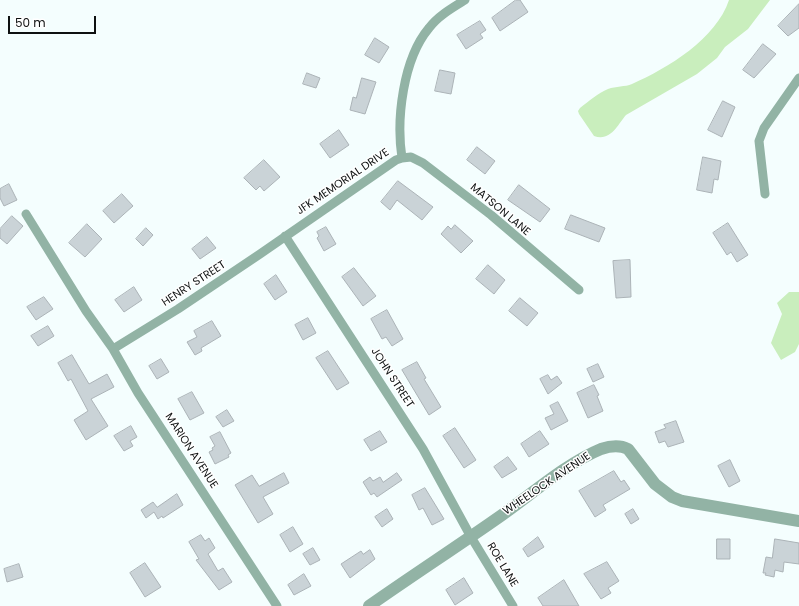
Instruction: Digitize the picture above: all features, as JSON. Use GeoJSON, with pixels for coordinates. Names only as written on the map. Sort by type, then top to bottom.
{"type":"FeatureCollection","features":[{"type":"Feature","properties":{"kind":"street","name":"JFK MEMORIAL DRIVE"},"geometry":{"type":"LineString","coordinates":[[286,236],[396,160],[402,158],[399,122],[412,59],[424,34],[432,24],[465,0]]}},
{"type":"Feature","properties":{"kind":"street"},"geometry":{"type":"LineString","coordinates":[[765,194],[759,141],[764,128],[799,78]]}},
{"type":"Feature","properties":{"kind":"street","name":"MATSON LANE"},"geometry":{"type":"LineString","coordinates":[[402,158],[411,157],[423,164],[491,215],[579,290]]}},
{"type":"Feature","properties":{"kind":"street","name":"MARION AVENUE"},"geometry":{"type":"LineString","coordinates":[[26,214],[85,308],[113,349],[138,393],[277,606]]}},
{"type":"Feature","properties":{"kind":"street","name":"HENRY STREET"},"geometry":{"type":"LineString","coordinates":[[113,349],[178,309],[286,236]]}},
{"type":"Feature","properties":{"kind":"street","name":"JOHN STREET"},"geometry":{"type":"LineString","coordinates":[[286,236],[423,449],[471,537]]}},
{"type":"Feature","properties":{"kind":"street","name":"WHEELOCK AVENUE"},"geometry":{"type":"LineString","coordinates":[[369,606],[471,537],[586,456],[610,446],[624,447],[628,449],[655,484],[672,497],[682,501],[799,521]]}},
{"type":"Feature","properties":{"kind":"street","name":"ROE LANE"},"geometry":{"type":"LineString","coordinates":[[471,537],[513,606]]}},
{"type":"Feature","properties":{"kind":"green space"},"geometry":{"type":"Polygon","coordinates":[[[729,0],[770,0],[748,29],[725,47],[717,58],[697,74],[626,115],[617,127],[605,137],[594,136],[579,114],[578,111],[580,108],[604,91],[611,88],[632,84],[661,70],[689,51],[713,27],[723,14],[729,0]]]}},
{"type":"Feature","properties":{"kind":"green space"},"geometry":{"type":"Polygon","coordinates":[[[789,292],[799,292],[799,344],[795,352],[781,360],[771,343],[782,314],[777,303],[789,292]]]}},
{"type":"Feature","properties":{"kind":"building"},"geometry":{"type":"Polygon","coordinates":[[[516,0],[520,0],[528,12],[500,31],[492,18],[516,0]]]}},
{"type":"Feature","properties":{"kind":"building"},"geometry":{"type":"Polygon","coordinates":[[[799,4],[799,28],[788,36],[778,26],[799,4]]]}},
{"type":"Feature","properties":{"kind":"building"},"geometry":{"type":"Polygon","coordinates":[[[480,21],[486,30],[480,34],[483,38],[466,49],[457,35],[480,21]]]}},
{"type":"Feature","properties":{"kind":"building"},"geometry":{"type":"Polygon","coordinates":[[[375,38],[389,47],[379,63],[365,55],[375,38]]]}},
{"type":"Feature","properties":{"kind":"building"},"geometry":{"type":"Polygon","coordinates":[[[763,44],[776,54],[754,78],[743,70],[763,44]]]}},
{"type":"Feature","properties":{"kind":"building"},"geometry":{"type":"Polygon","coordinates":[[[440,70],[455,73],[451,94],[435,91],[440,70]]]}},
{"type":"Feature","properties":{"kind":"building"},"geometry":{"type":"Polygon","coordinates":[[[307,73],[320,78],[316,88],[303,84],[307,73]]]}},
{"type":"Feature","properties":{"kind":"building"},"geometry":{"type":"Polygon","coordinates":[[[362,78],[376,82],[365,114],[350,110],[353,97],[356,98],[362,78]]]}},
{"type":"Feature","properties":{"kind":"building"},"geometry":{"type":"Polygon","coordinates":[[[723,101],[735,107],[722,137],[708,130],[723,101]]]}},
{"type":"Feature","properties":{"kind":"building"},"geometry":{"type":"Polygon","coordinates":[[[339,130],[349,145],[330,158],[320,144],[339,130]]]}},
{"type":"Feature","properties":{"kind":"building"},"geometry":{"type":"Polygon","coordinates":[[[477,147],[495,161],[485,174],[467,160],[477,147]]]}},
{"type":"Feature","properties":{"kind":"building"},"geometry":{"type":"Polygon","coordinates":[[[703,157],[721,161],[718,180],[714,179],[712,193],[697,190],[703,157]]]}},
{"type":"Feature","properties":{"kind":"building"},"geometry":{"type":"Polygon","coordinates":[[[264,160],[280,177],[264,191],[260,186],[256,190],[244,178],[264,160]]]}},
{"type":"Feature","properties":{"kind":"building"},"geometry":{"type":"Polygon","coordinates":[[[398,181],[433,207],[422,220],[397,200],[390,210],[381,202],[398,181]]]}},
{"type":"Feature","properties":{"kind":"building"},"geometry":{"type":"Polygon","coordinates":[[[9,184],[17,200],[4,206],[0,198],[0,189],[9,184]]]}},
{"type":"Feature","properties":{"kind":"building"},"geometry":{"type":"Polygon","coordinates":[[[519,185],[550,209],[540,222],[508,200],[519,185]]]}},
{"type":"Feature","properties":{"kind":"building"},"geometry":{"type":"Polygon","coordinates":[[[122,194],[133,206],[114,223],[103,211],[122,194]]]}},
{"type":"Feature","properties":{"kind":"building"},"geometry":{"type":"Polygon","coordinates":[[[571,215],[605,228],[599,242],[565,229],[571,215]]]}},
{"type":"Feature","properties":{"kind":"building"},"geometry":{"type":"Polygon","coordinates":[[[12,216],[23,226],[7,244],[0,238],[0,229],[12,216]]]}},
{"type":"Feature","properties":{"kind":"building"},"geometry":{"type":"Polygon","coordinates":[[[728,223],[748,255],[737,262],[731,252],[727,255],[713,233],[728,223]]]}},
{"type":"Feature","properties":{"kind":"building"},"geometry":{"type":"Polygon","coordinates":[[[87,224],[102,239],[85,257],[69,243],[87,224]]]}},
{"type":"Feature","properties":{"kind":"building"},"geometry":{"type":"Polygon","coordinates":[[[455,225],[473,241],[461,253],[441,234],[448,226],[451,229],[455,225]]]}},
{"type":"Feature","properties":{"kind":"building"},"geometry":{"type":"Polygon","coordinates":[[[326,227],[336,244],[324,251],[317,238],[319,236],[317,232],[326,227]]]}},
{"type":"Feature","properties":{"kind":"building"},"geometry":{"type":"Polygon","coordinates":[[[146,228],[153,235],[143,246],[136,239],[146,228]]]}},
{"type":"Feature","properties":{"kind":"building"},"geometry":{"type":"Polygon","coordinates":[[[207,237],[216,248],[200,259],[192,249],[207,237]]]}},
{"type":"Feature","properties":{"kind":"building"},"geometry":{"type":"Polygon","coordinates":[[[630,260],[631,297],[616,298],[613,261],[630,260]]]}},
{"type":"Feature","properties":{"kind":"building"},"geometry":{"type":"Polygon","coordinates":[[[488,265],[505,280],[494,294],[476,279],[488,265]]]}},
{"type":"Feature","properties":{"kind":"building"},"geometry":{"type":"Polygon","coordinates":[[[354,268],[376,296],[363,306],[342,277],[354,268]]]}},
{"type":"Feature","properties":{"kind":"building"},"geometry":{"type":"Polygon","coordinates":[[[276,275],[287,292],[275,300],[264,284],[276,275]]]}},
{"type":"Feature","properties":{"kind":"building"},"geometry":{"type":"Polygon","coordinates":[[[134,287],[142,300],[124,312],[115,300],[134,287]]]}},
{"type":"Feature","properties":{"kind":"building"},"geometry":{"type":"Polygon","coordinates":[[[44,297],[53,309],[36,320],[27,307],[44,297]]]}},
{"type":"Feature","properties":{"kind":"building"},"geometry":{"type":"Polygon","coordinates":[[[520,298],[538,313],[527,326],[509,311],[520,298]]]}},
{"type":"Feature","properties":{"kind":"building"},"geometry":{"type":"Polygon","coordinates":[[[387,310],[403,339],[392,346],[386,337],[382,339],[371,319],[387,310]]]}},
{"type":"Feature","properties":{"kind":"building"},"geometry":{"type":"Polygon","coordinates":[[[308,318],[316,333],[303,340],[295,325],[308,318]]]}},
{"type":"Feature","properties":{"kind":"building"},"geometry":{"type":"Polygon","coordinates":[[[212,321],[221,336],[201,348],[202,351],[195,355],[187,342],[197,337],[194,331],[212,321]]]}},
{"type":"Feature","properties":{"kind":"building"},"geometry":{"type":"Polygon","coordinates":[[[48,326],[54,336],[38,346],[31,336],[48,326]]]}},
{"type":"Feature","properties":{"kind":"building"},"geometry":{"type":"Polygon","coordinates":[[[328,351],[349,383],[337,390],[316,358],[328,351]]]}},
{"type":"Feature","properties":{"kind":"building"},"geometry":{"type":"Polygon","coordinates":[[[72,355],[89,384],[107,374],[114,387],[91,399],[108,426],[86,440],[74,420],[88,411],[71,379],[68,381],[58,363],[72,355]]]}},
{"type":"Feature","properties":{"kind":"building"},"geometry":{"type":"Polygon","coordinates":[[[161,359],[169,372],[157,379],[149,366],[161,359]]]}},
{"type":"Feature","properties":{"kind":"building"},"geometry":{"type":"Polygon","coordinates":[[[417,362],[426,378],[424,379],[441,407],[429,415],[402,370],[417,362]]]}},
{"type":"Feature","properties":{"kind":"building"},"geometry":{"type":"Polygon","coordinates":[[[598,364],[604,377],[593,382],[587,369],[598,364]]]}},
{"type":"Feature","properties":{"kind":"building"},"geometry":{"type":"Polygon","coordinates":[[[548,375],[551,380],[557,376],[562,383],[548,394],[540,379],[548,375]]]}},
{"type":"Feature","properties":{"kind":"building"},"geometry":{"type":"Polygon","coordinates":[[[594,385],[599,395],[597,396],[603,411],[588,418],[577,393],[594,385]]]}},
{"type":"Feature","properties":{"kind":"building"},"geometry":{"type":"Polygon","coordinates":[[[192,392],[204,413],[190,420],[178,399],[192,392]]]}},
{"type":"Feature","properties":{"kind":"building"},"geometry":{"type":"Polygon","coordinates":[[[558,402],[568,421],[551,430],[545,418],[554,414],[550,406],[558,402]]]}},
{"type":"Feature","properties":{"kind":"building"},"geometry":{"type":"Polygon","coordinates":[[[227,410],[234,421],[223,427],[216,417],[227,410]]]}},
{"type":"Feature","properties":{"kind":"building"},"geometry":{"type":"Polygon","coordinates":[[[676,421],[684,442],[668,447],[665,441],[659,443],[655,432],[666,428],[664,425],[676,421]]]}},
{"type":"Feature","properties":{"kind":"building"},"geometry":{"type":"Polygon","coordinates":[[[131,426],[137,437],[130,441],[133,446],[124,451],[114,436],[131,426]]]}},
{"type":"Feature","properties":{"kind":"building"},"geometry":{"type":"Polygon","coordinates":[[[455,428],[476,460],[464,468],[443,436],[455,428]]]}},
{"type":"Feature","properties":{"kind":"building"},"geometry":{"type":"Polygon","coordinates":[[[380,431],[387,442],[371,451],[364,440],[380,431]]]}},
{"type":"Feature","properties":{"kind":"building"},"geometry":{"type":"Polygon","coordinates":[[[540,431],[549,444],[529,457],[521,444],[540,431]]]}},
{"type":"Feature","properties":{"kind":"building"},"geometry":{"type":"Polygon","coordinates":[[[220,432],[231,453],[228,455],[229,457],[215,464],[209,452],[213,450],[212,448],[215,446],[210,437],[220,432]]]}},
{"type":"Feature","properties":{"kind":"building"},"geometry":{"type":"Polygon","coordinates":[[[508,457],[517,469],[502,478],[494,467],[508,457]]]}},
{"type":"Feature","properties":{"kind":"building"},"geometry":{"type":"Polygon","coordinates":[[[730,460],[740,481],[729,487],[718,466],[730,460]]]}},
{"type":"Feature","properties":{"kind":"building"},"geometry":{"type":"Polygon","coordinates":[[[614,471],[621,482],[624,480],[630,489],[603,505],[606,510],[595,517],[579,491],[614,471]]]}},
{"type":"Feature","properties":{"kind":"building"},"geometry":{"type":"Polygon","coordinates":[[[284,473],[289,483],[263,497],[273,514],[258,523],[235,485],[252,475],[259,486],[284,473]]]}},
{"type":"Feature","properties":{"kind":"building"},"geometry":{"type":"Polygon","coordinates":[[[397,473],[402,480],[377,497],[374,493],[371,495],[363,482],[370,477],[373,481],[380,477],[383,482],[397,473]]]}},
{"type":"Feature","properties":{"kind":"building"},"geometry":{"type":"Polygon","coordinates":[[[425,488],[444,519],[432,525],[423,508],[419,510],[412,495],[425,488]]]}},
{"type":"Feature","properties":{"kind":"building"},"geometry":{"type":"Polygon","coordinates":[[[177,494],[183,505],[163,518],[162,516],[158,519],[154,512],[146,518],[141,510],[153,502],[157,507],[177,494]]]}},
{"type":"Feature","properties":{"kind":"building"},"geometry":{"type":"Polygon","coordinates":[[[387,509],[393,519],[382,527],[375,517],[387,509]]]}},
{"type":"Feature","properties":{"kind":"building"},"geometry":{"type":"Polygon","coordinates":[[[633,509],[639,519],[631,524],[625,514],[633,509]]]}},
{"type":"Feature","properties":{"kind":"building"},"geometry":{"type":"Polygon","coordinates":[[[293,527],[303,544],[290,552],[280,535],[293,527]]]}},
{"type":"Feature","properties":{"kind":"building"},"geometry":{"type":"Polygon","coordinates":[[[201,535],[205,541],[209,538],[215,548],[208,554],[218,571],[223,568],[232,582],[219,590],[196,560],[199,559],[189,542],[201,535]]]}},
{"type":"Feature","properties":{"kind":"building"},"geometry":{"type":"Polygon","coordinates":[[[538,537],[544,547],[528,557],[523,549],[538,537]]]}},
{"type":"Feature","properties":{"kind":"building"},"geometry":{"type":"Polygon","coordinates":[[[717,539],[730,539],[730,559],[717,559],[717,539]]]}},
{"type":"Feature","properties":{"kind":"building"},"geometry":{"type":"Polygon","coordinates":[[[775,539],[799,543],[799,564],[784,562],[783,572],[775,570],[774,577],[763,573],[766,557],[772,558],[775,539]]]}},
{"type":"Feature","properties":{"kind":"building"},"geometry":{"type":"Polygon","coordinates":[[[313,548],[320,560],[310,565],[303,554],[313,548]]]}},
{"type":"Feature","properties":{"kind":"building"},"geometry":{"type":"Polygon","coordinates":[[[370,550],[375,559],[350,578],[341,564],[361,551],[363,554],[370,550]]]}},
{"type":"Feature","properties":{"kind":"building"},"geometry":{"type":"Polygon","coordinates":[[[607,562],[619,581],[608,588],[611,593],[601,599],[584,574],[607,562]]]}},
{"type":"Feature","properties":{"kind":"building"},"geometry":{"type":"Polygon","coordinates":[[[145,563],[161,587],[145,597],[130,573],[145,563]]]}},
{"type":"Feature","properties":{"kind":"building"},"geometry":{"type":"Polygon","coordinates":[[[19,564],[23,577],[7,582],[4,569],[19,564]]]}},
{"type":"Feature","properties":{"kind":"building"},"geometry":{"type":"Polygon","coordinates":[[[304,574],[311,586],[294,595],[288,585],[304,574]]]}},
{"type":"Feature","properties":{"kind":"building"},"geometry":{"type":"Polygon","coordinates":[[[464,578],[473,593],[455,605],[446,590],[464,578]]]}},
{"type":"Feature","properties":{"kind":"building"},"geometry":{"type":"Polygon","coordinates":[[[564,580],[579,606],[543,606],[538,598],[564,580]]]}}]}
